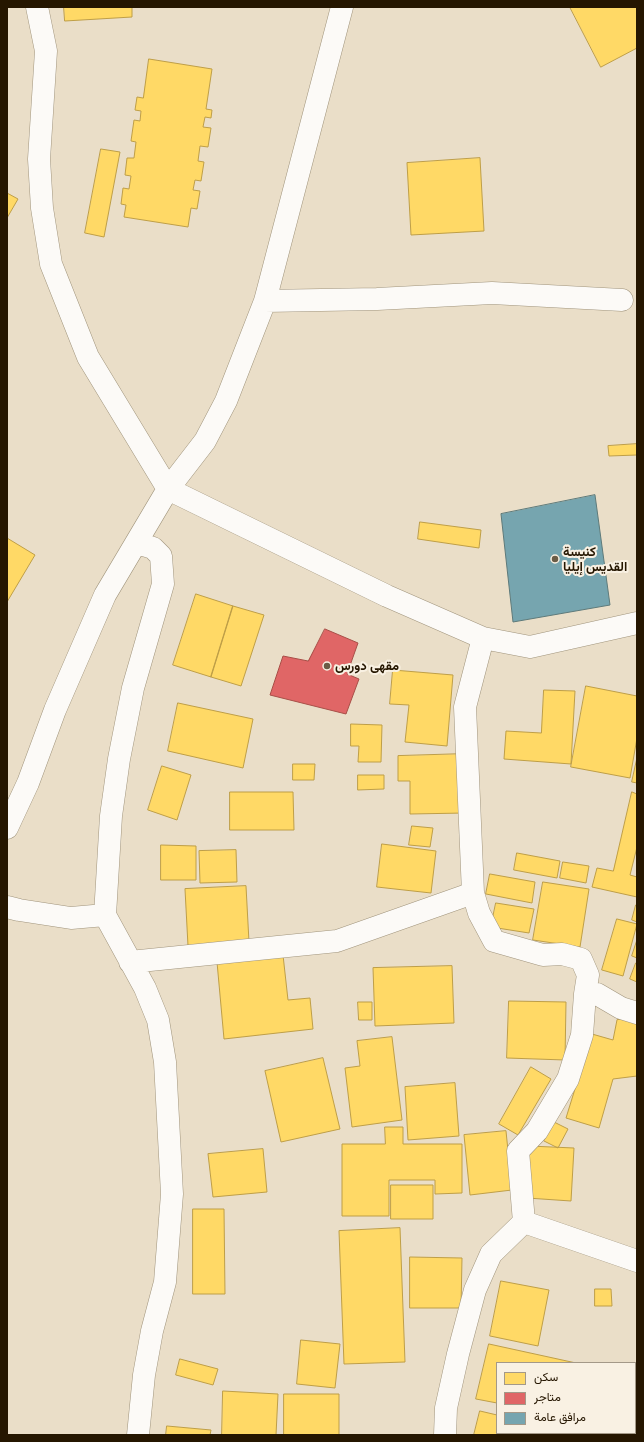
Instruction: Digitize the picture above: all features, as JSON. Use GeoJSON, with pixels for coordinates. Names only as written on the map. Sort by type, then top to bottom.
{"type":"FeatureCollection","features":[{"type":"Feature","properties":{"kind":"street"},"geometry":{"type":"LineString","coordinates":[[37,7],[46,51],[39,159],[42,208],[51,264],[88,357],[168,489],[387,596],[483,638],[530,647],[637,623]]}},
{"type":"Feature","properties":{"kind":"street"},"geometry":{"type":"LineString","coordinates":[[7,828],[28,783],[56,710],[106,595],[168,489],[205,441],[226,401],[265,300],[342,7]]}},
{"type":"Feature","properties":{"kind":"street"},"geometry":{"type":"LineString","coordinates":[[265,300],[377,299],[492,293],[622,300]]}},
{"type":"Feature","properties":{"kind":"street"},"geometry":{"type":"LineString","coordinates":[[137,543],[153,548],[161,556],[163,584],[133,688],[119,759],[111,816],[105,915],[145,988],[158,1020],[165,1062],[172,1194],[165,1282],[152,1331],[144,1375],[138,1435]]}},
{"type":"Feature","properties":{"kind":"street"},"geometry":{"type":"LineString","coordinates":[[483,638],[465,707],[474,893],[479,913],[494,941],[543,955],[562,954],[581,959],[588,975],[582,1035],[568,1079],[537,1131],[518,1151],[524,1222]]}},
{"type":"Feature","properties":{"kind":"street"},"geometry":{"type":"LineString","coordinates":[[130,962],[337,941],[474,893]]}},
{"type":"Feature","properties":{"kind":"street"},"geometry":{"type":"LineString","coordinates":[[7,907],[71,918],[105,915]]}},
{"type":"Feature","properties":{"kind":"street"},"geometry":{"type":"LineString","coordinates":[[585,994],[597,994],[621,1008],[637,1013]]}},
{"type":"Feature","properties":{"kind":"street"},"geometry":{"type":"LineString","coordinates":[[524,1222],[637,1261]]}},
{"type":"Feature","properties":{"kind":"street"},"geometry":{"type":"LineString","coordinates":[[445,1435],[446,1408],[458,1354],[475,1290],[491,1254],[524,1222]]}},
{"type":"Feature","properties":{"kind":"building: سكن"},"geometry":{"type":"Polygon","coordinates":[[[64,7],[132,7],[132,17],[65,21],[64,7]]]}},
{"type":"Feature","properties":{"kind":"building: سكن"},"geometry":{"type":"Polygon","coordinates":[[[570,7],[637,7],[637,48],[601,67],[570,7]]]}},
{"type":"Feature","properties":{"kind":"building: سكن"},"geometry":{"type":"Polygon","coordinates":[[[149,59],[212,69],[206,109],[212,110],[211,118],[205,117],[203,127],[211,128],[208,147],[200,146],[198,161],[204,162],[201,181],[195,180],[193,190],[200,191],[197,209],[191,208],[188,227],[124,217],[126,205],[121,204],[123,188],[129,189],[131,176],[125,175],[127,158],[134,158],[136,142],[131,141],[134,120],[140,121],[141,111],[135,110],[137,97],[143,98],[149,59]]]}},
{"type":"Feature","properties":{"kind":"building: سكن"},"geometry":{"type":"Polygon","coordinates":[[[101,149],[120,152],[104,237],[85,233],[101,149]]]}},
{"type":"Feature","properties":{"kind":"building: سكن"},"geometry":{"type":"Polygon","coordinates":[[[480,158],[484,231],[411,235],[407,163],[480,158]]]}},
{"type":"Feature","properties":{"kind":"building: سكن"},"geometry":{"type":"Polygon","coordinates":[[[7,193],[18,199],[7,218],[7,193]]]}},
{"type":"Feature","properties":{"kind":"building: سكن"},"geometry":{"type":"Polygon","coordinates":[[[637,444],[637,455],[609,456],[608,446],[637,444]]]}},
{"type":"Feature","properties":{"kind":"building: سكن"},"geometry":{"type":"Polygon","coordinates":[[[420,522],[481,530],[479,548],[418,539],[420,522]]]}},
{"type":"Feature","properties":{"kind":"building: سكن"},"geometry":{"type":"Polygon","coordinates":[[[7,538],[35,555],[7,602],[7,538]]]}},
{"type":"Feature","properties":{"kind":"building: سكن"},"geometry":{"type":"Polygon","coordinates":[[[196,594],[233,606],[211,677],[173,665],[196,594]]]}},
{"type":"Feature","properties":{"kind":"building: سكن"},"geometry":{"type":"Polygon","coordinates":[[[233,606],[264,615],[241,686],[211,677],[233,606]]]}},
{"type":"Feature","properties":{"kind":"building: سكن"},"geometry":{"type":"Polygon","coordinates":[[[393,670],[453,675],[447,746],[405,742],[409,705],[390,704],[393,670]]]}},
{"type":"Feature","properties":{"kind":"building: سكن"},"geometry":{"type":"Polygon","coordinates":[[[586,686],[637,696],[637,738],[630,778],[571,767],[586,686]]]}},
{"type":"Feature","properties":{"kind":"building: سكن"},"geometry":{"type":"Polygon","coordinates":[[[544,690],[575,691],[571,764],[504,759],[506,731],[541,733],[544,690]]]}},
{"type":"Feature","properties":{"kind":"building: سكن"},"geometry":{"type":"Polygon","coordinates":[[[178,703],[253,719],[243,768],[168,751],[178,703]]]}},
{"type":"Feature","properties":{"kind":"building: سكن"},"geometry":{"type":"Polygon","coordinates":[[[351,724],[382,725],[381,762],[358,762],[359,746],[351,746],[351,724]]]}},
{"type":"Feature","properties":{"kind":"building: سكن"},"geometry":{"type":"Polygon","coordinates":[[[464,754],[465,813],[410,814],[410,781],[398,781],[398,756],[464,754]]]}},
{"type":"Feature","properties":{"kind":"building: سكن"},"geometry":{"type":"Polygon","coordinates":[[[637,758],[637,783],[632,782],[637,758]]]}},
{"type":"Feature","properties":{"kind":"building: سكن"},"geometry":{"type":"Polygon","coordinates":[[[293,764],[315,764],[314,780],[293,780],[293,764]]]}},
{"type":"Feature","properties":{"kind":"building: سكن"},"geometry":{"type":"Polygon","coordinates":[[[162,766],[191,775],[177,820],[148,810],[162,766]]]}},
{"type":"Feature","properties":{"kind":"building: سكن"},"geometry":{"type":"Polygon","coordinates":[[[358,775],[384,775],[384,789],[358,790],[358,775]]]}},
{"type":"Feature","properties":{"kind":"building: سكن"},"geometry":{"type":"Polygon","coordinates":[[[230,792],[293,792],[294,830],[230,830],[230,792]]]}},
{"type":"Feature","properties":{"kind":"building: سكن"},"geometry":{"type":"Polygon","coordinates":[[[632,792],[637,794],[637,847],[630,875],[637,877],[637,897],[592,887],[597,868],[613,871],[632,792]]]}},
{"type":"Feature","properties":{"kind":"building: سكن"},"geometry":{"type":"Polygon","coordinates":[[[412,826],[433,828],[430,847],[409,845],[412,826]]]}},
{"type":"Feature","properties":{"kind":"building: سكن"},"geometry":{"type":"Polygon","coordinates":[[[382,844],[436,851],[431,893],[377,887],[382,844]]]}},
{"type":"Feature","properties":{"kind":"building: سكن"},"geometry":{"type":"Polygon","coordinates":[[[161,845],[196,846],[196,880],[161,880],[161,845]]]}},
{"type":"Feature","properties":{"kind":"building: سكن"},"geometry":{"type":"Polygon","coordinates":[[[236,850],[237,882],[200,883],[199,851],[236,850]]]}},
{"type":"Feature","properties":{"kind":"building: سكن"},"geometry":{"type":"Polygon","coordinates":[[[517,853],[560,861],[557,878],[514,870],[517,853]]]}},
{"type":"Feature","properties":{"kind":"building: سكن"},"geometry":{"type":"Polygon","coordinates":[[[563,862],[589,866],[586,883],[560,878],[563,862]]]}},
{"type":"Feature","properties":{"kind":"building: سكن"},"geometry":{"type":"Polygon","coordinates":[[[490,874],[535,882],[532,903],[486,894],[490,874]]]}},
{"type":"Feature","properties":{"kind":"building: سكن"},"geometry":{"type":"Polygon","coordinates":[[[543,882],[589,889],[580,947],[533,940],[543,882]]]}},
{"type":"Feature","properties":{"kind":"building: سكن"},"geometry":{"type":"Polygon","coordinates":[[[246,886],[249,942],[188,946],[185,889],[246,886]]]}},
{"type":"Feature","properties":{"kind":"building: سكن"},"geometry":{"type":"Polygon","coordinates":[[[496,903],[534,909],[529,933],[491,927],[496,903]]]}},
{"type":"Feature","properties":{"kind":"building: سكن"},"geometry":{"type":"Polygon","coordinates":[[[637,905],[637,922],[632,920],[637,905]]]}},
{"type":"Feature","properties":{"kind":"building: سكن"},"geometry":{"type":"Polygon","coordinates":[[[617,919],[637,924],[623,976],[602,970],[617,919]]]}},
{"type":"Feature","properties":{"kind":"building: سكن"},"geometry":{"type":"Polygon","coordinates":[[[637,940],[637,958],[632,956],[637,940]]]}},
{"type":"Feature","properties":{"kind":"building: سكن"},"geometry":{"type":"Polygon","coordinates":[[[283,955],[288,1000],[310,998],[313,1029],[224,1039],[217,962],[283,955]]]}},
{"type":"Feature","properties":{"kind":"building: سكن"},"geometry":{"type":"Polygon","coordinates":[[[637,963],[637,982],[630,979],[637,963]]]}},
{"type":"Feature","properties":{"kind":"building: سكن"},"geometry":{"type":"Polygon","coordinates":[[[452,966],[454,1023],[375,1026],[373,968],[452,966]]]}},
{"type":"Feature","properties":{"kind":"building: سكن"},"geometry":{"type":"Polygon","coordinates":[[[509,1001],[566,1002],[565,1060],[507,1058],[509,1001]]]}},
{"type":"Feature","properties":{"kind":"building: سكن"},"geometry":{"type":"Polygon","coordinates":[[[358,1002],[372,1002],[372,1020],[359,1020],[358,1002]]]}},
{"type":"Feature","properties":{"kind":"building: سكن"},"geometry":{"type":"Polygon","coordinates":[[[637,1018],[637,1076],[613,1079],[599,1128],[566,1118],[592,1034],[613,1040],[617,1020],[637,1018]]]}},
{"type":"Feature","properties":{"kind":"building: سكن"},"geometry":{"type":"Polygon","coordinates":[[[392,1037],[402,1120],[352,1127],[345,1068],[360,1066],[357,1041],[392,1037]]]}},
{"type":"Feature","properties":{"kind":"building: سكن"},"geometry":{"type":"Polygon","coordinates":[[[323,1058],[340,1129],[281,1142],[265,1071],[323,1058]]]}},
{"type":"Feature","properties":{"kind":"building: سكن"},"geometry":{"type":"Polygon","coordinates":[[[531,1067],[551,1079],[518,1135],[499,1124],[531,1067]]]}},
{"type":"Feature","properties":{"kind":"building: سكن"},"geometry":{"type":"Polygon","coordinates":[[[455,1083],[459,1136],[408,1140],[405,1087],[455,1083]]]}},
{"type":"Feature","properties":{"kind":"building: سكن"},"geometry":{"type":"Polygon","coordinates":[[[554,1122],[568,1129],[558,1148],[544,1141],[554,1122]]]}},
{"type":"Feature","properties":{"kind":"building: سكن"},"geometry":{"type":"Polygon","coordinates":[[[385,1127],[403,1127],[403,1144],[462,1144],[462,1193],[435,1194],[435,1180],[389,1180],[389,1216],[342,1216],[342,1144],[385,1144],[385,1127]]]}},
{"type":"Feature","properties":{"kind":"building: سكن"},"geometry":{"type":"Polygon","coordinates":[[[506,1131],[512,1190],[470,1195],[464,1135],[506,1131]]]}},
{"type":"Feature","properties":{"kind":"building: سكن"},"geometry":{"type":"Polygon","coordinates":[[[529,1146],[574,1148],[571,1201],[527,1198],[529,1146]]]}},
{"type":"Feature","properties":{"kind":"building: سكن"},"geometry":{"type":"Polygon","coordinates":[[[263,1149],[267,1192],[213,1197],[208,1154],[263,1149]]]}},
{"type":"Feature","properties":{"kind":"building: سكن"},"geometry":{"type":"Polygon","coordinates":[[[391,1185],[433,1185],[433,1219],[391,1219],[391,1185]]]}},
{"type":"Feature","properties":{"kind":"building: سكن"},"geometry":{"type":"Polygon","coordinates":[[[193,1209],[224,1209],[225,1294],[193,1294],[193,1209]]]}},
{"type":"Feature","properties":{"kind":"building: سكن"},"geometry":{"type":"Polygon","coordinates":[[[400,1228],[405,1362],[344,1364],[339,1231],[400,1228]]]}},
{"type":"Feature","properties":{"kind":"building: سكن"},"geometry":{"type":"Polygon","coordinates":[[[410,1257],[462,1258],[461,1308],[410,1308],[410,1257]]]}},
{"type":"Feature","properties":{"kind":"building: سكن"},"geometry":{"type":"Polygon","coordinates":[[[501,1281],[549,1290],[538,1346],[490,1336],[501,1281]]]}},
{"type":"Feature","properties":{"kind":"building: سكن"},"geometry":{"type":"Polygon","coordinates":[[[595,1289],[611,1289],[612,1306],[595,1306],[595,1289]]]}},
{"type":"Feature","properties":{"kind":"building: سكن"},"geometry":{"type":"Polygon","coordinates":[[[301,1340],[340,1344],[335,1388],[297,1384],[301,1340]]]}},
{"type":"Feature","properties":{"kind":"building: سكن"},"geometry":{"type":"Polygon","coordinates":[[[489,1344],[571,1362],[496,1362],[496,1403],[476,1399],[489,1344]]]}},
{"type":"Feature","properties":{"kind":"building: سكن"},"geometry":{"type":"Polygon","coordinates":[[[180,1359],[218,1369],[213,1385],[176,1375],[180,1359]]]}},
{"type":"Feature","properties":{"kind":"building: سكن"},"geometry":{"type":"Polygon","coordinates":[[[636,1378],[637,1378],[636,1400],[636,1378]]]}},
{"type":"Feature","properties":{"kind":"building: سكن"},"geometry":{"type":"Polygon","coordinates":[[[223,1391],[278,1394],[276,1435],[222,1435],[223,1391]]]}},
{"type":"Feature","properties":{"kind":"building: سكن"},"geometry":{"type":"Polygon","coordinates":[[[284,1394],[339,1394],[339,1435],[284,1435],[284,1394]]]}},
{"type":"Feature","properties":{"kind":"building: سكن"},"geometry":{"type":"Polygon","coordinates":[[[480,1411],[496,1415],[496,1434],[543,1434],[543,1435],[474,1435],[480,1411]]]}},
{"type":"Feature","properties":{"kind":"building: سكن"},"geometry":{"type":"Polygon","coordinates":[[[167,1426],[211,1430],[210,1435],[166,1435],[167,1426]]]}},
{"type":"Feature","properties":{"kind":"building: متاجر"},"geometry":{"type":"Polygon","coordinates":[[[325,629],[358,643],[347,674],[359,679],[346,714],[270,695],[283,656],[308,661],[325,629]]]}},
{"type":"Feature","properties":{"kind":"building: مرافق عامة","name":"كنيسة القديس إيليا"},"geometry":{"type":"Polygon","coordinates":[[[595,495],[610,605],[513,622],[501,514],[595,495]]]}},
{"type":"Feature","properties":{"kind":"place","name":"كنيسة القديس إيليا"},"geometry":{"type":"Point","coordinates":[555,559]}},
{"type":"Feature","properties":{"kind":"place","name":"مقهى دورس"},"geometry":{"type":"Point","coordinates":[327,666]}}]}
